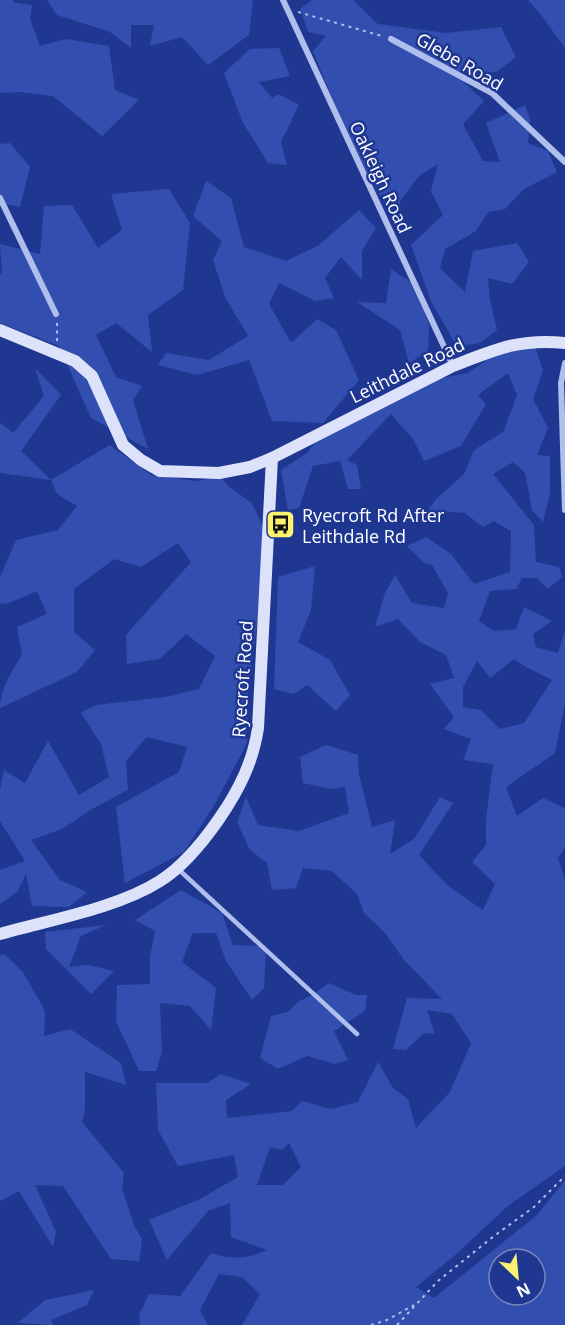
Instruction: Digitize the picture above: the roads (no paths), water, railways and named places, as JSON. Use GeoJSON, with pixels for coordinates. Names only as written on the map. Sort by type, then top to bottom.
{"type":"FeatureCollection","features":[{"type":"Feature","properties":{"kind":"street","name":"Oakleigh Road"},"geometry":{"type":"LineString","coordinates":[[283,0],[453,366]]}},
{"type":"Feature","properties":{"kind":"street","name":"Glebe Road"},"geometry":{"type":"LineString","coordinates":[[391,39],[492,93],[565,162]]}},
{"type":"Feature","properties":{"kind":"street"},"geometry":{"type":"LineString","coordinates":[[0,198],[56,314]]}},
{"type":"Feature","properties":{"kind":"street","name":"Leithdale Road"},"geometry":{"type":"LineString","coordinates":[[0,330],[75,361],[92,376],[123,446],[160,471],[226,472],[272,458],[453,366],[512,344],[538,341],[565,343]]}},
{"type":"Feature","properties":{"kind":"street"},"geometry":{"type":"LineString","coordinates":[[565,363],[561,383],[565,510]]}},
{"type":"Feature","properties":{"kind":"street","name":"Ryecroft Road"},"geometry":{"type":"LineString","coordinates":[[0,934],[120,901],[160,881],[177,868],[210,832],[248,770],[255,752],[258,728],[272,458]]}},
{"type":"Feature","properties":{"kind":"lane"},"geometry":{"type":"LineString","coordinates":[[177,868],[357,1034]]}},
{"type":"Feature","properties":{"kind":"place","name":"Ryecroft Rd After Leithdale Rd"},"geometry":{"type":"Point","coordinates":[281,525]}}]}
